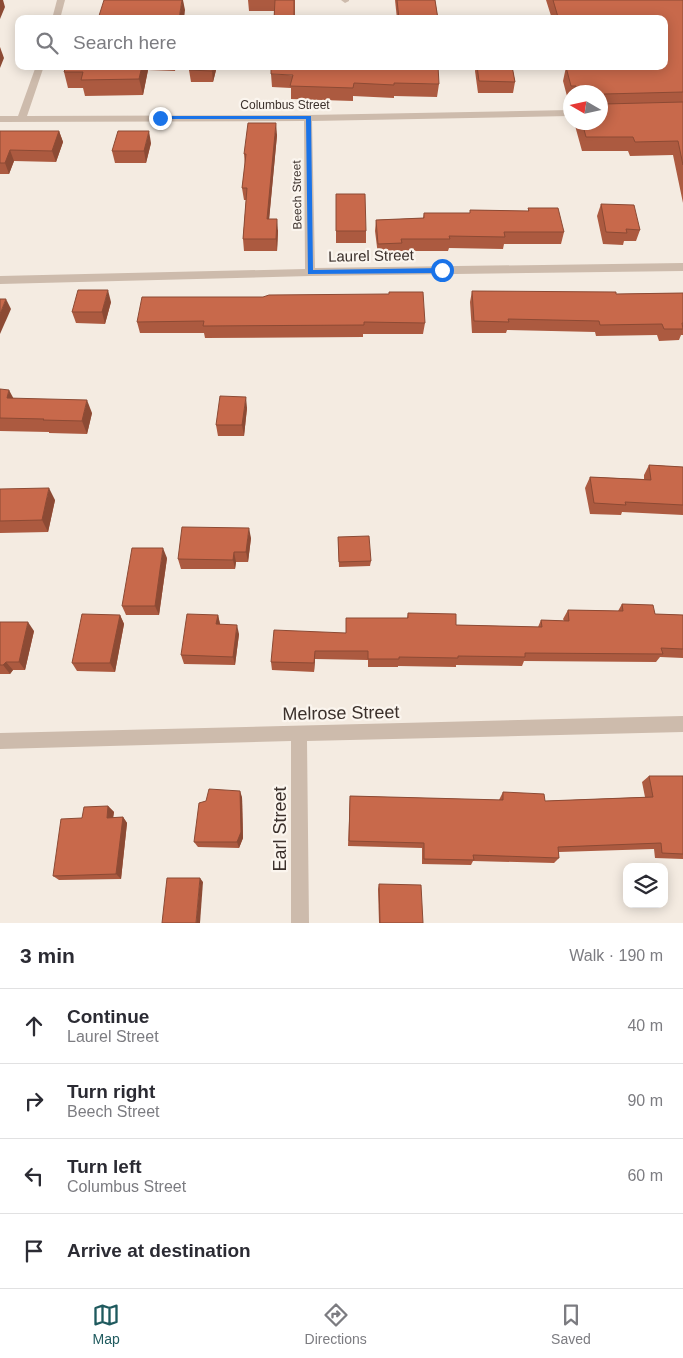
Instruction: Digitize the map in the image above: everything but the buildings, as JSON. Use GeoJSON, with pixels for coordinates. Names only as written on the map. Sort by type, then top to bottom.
{"type":"FeatureCollection","features":[{"type":"Feature","properties":{"kind":"street"},"geometry":{"type":"LineString","coordinates":[[57,15],[61,0]]}},
{"type":"Feature","properties":{"kind":"street"},"geometry":{"type":"LineString","coordinates":[[22,118],[39,70]]}},
{"type":"Feature","properties":{"kind":"street","name":"Columbus Street"},"geometry":{"type":"LineString","coordinates":[[0,118],[308,118],[563,113]]}},
{"type":"Feature","properties":{"kind":"street","name":"Beech Street"},"geometry":{"type":"LineString","coordinates":[[308,118],[310,272]]}},
{"type":"Feature","properties":{"kind":"street","name":"Laurel Street"},"geometry":{"type":"LineString","coordinates":[[0,280],[310,272],[683,267]]}},
{"type":"Feature","properties":{"kind":"street","name":"Melrose Street"},"geometry":{"type":"LineString","coordinates":[[0,742],[683,724]]}},
{"type":"Feature","properties":{"kind":"street","name":"Earl Street"},"geometry":{"type":"LineString","coordinates":[[300,734],[300,923]]}},
{"type":"Feature","properties":{"kind":"route"},"geometry":{"type":"LineString","coordinates":[[160,118],[308,118],[310,272],[442,270]]}}]}
